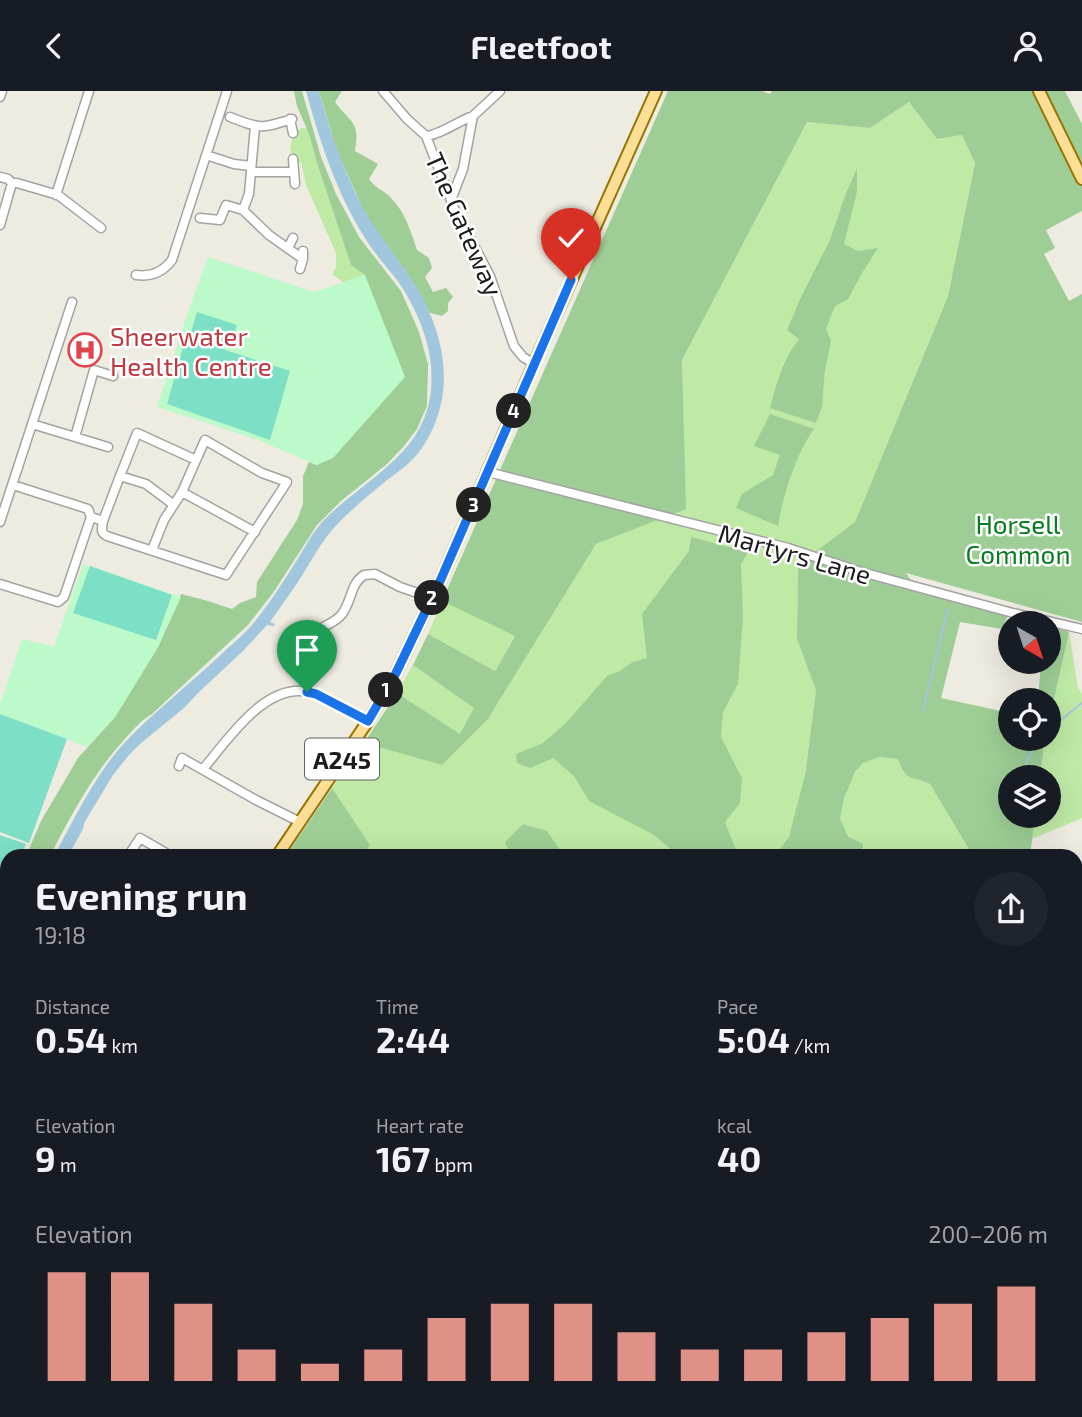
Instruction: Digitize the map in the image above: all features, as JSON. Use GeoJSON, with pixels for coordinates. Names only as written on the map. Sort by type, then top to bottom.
{"type":"FeatureCollection","features":[{"type":"Feature","properties":{"kind":"main road"},"geometry":{"type":"LineString","coordinates":[[1039,91],[1082,179]]}},
{"type":"Feature","properties":{"kind":"main road","name":"A245"},"geometry":{"type":"LineString","coordinates":[[282,849],[368,721],[396,673],[486,477],[652,94]]}},
{"type":"Feature","properties":{"kind":"street"},"geometry":{"type":"LineString","coordinates":[[0,97],[2,91]]}},
{"type":"Feature","properties":{"kind":"street"},"geometry":{"type":"LineString","coordinates":[[57,195],[89,91]]}},
{"type":"Feature","properties":{"kind":"street"},"geometry":{"type":"LineString","coordinates":[[136,275],[156,273],[172,260],[227,91]]}},
{"type":"Feature","properties":{"kind":"street","name":"The Gateway"},"geometry":{"type":"LineString","coordinates":[[383,91],[426,137],[451,200],[490,276],[514,346],[523,357],[534,364]]}},
{"type":"Feature","properties":{"kind":"street"},"geometry":{"type":"LineString","coordinates":[[426,137],[473,116],[500,91]]}},
{"type":"Feature","properties":{"kind":"street"},"geometry":{"type":"LineString","coordinates":[[451,200],[463,169],[473,116]]}},
{"type":"Feature","properties":{"kind":"street"},"geometry":{"type":"LineString","coordinates":[[230,117],[255,126],[268,126],[291,119],[293,133]]}},
{"type":"Feature","properties":{"kind":"street"},"geometry":{"type":"LineString","coordinates":[[243,210],[249,194],[255,126]]}},
{"type":"Feature","properties":{"kind":"street"},"geometry":{"type":"LineString","coordinates":[[206,155],[251,169],[293,172]]}},
{"type":"Feature","properties":{"kind":"street"},"geometry":{"type":"LineString","coordinates":[[293,159],[295,184]]}},
{"type":"Feature","properties":{"kind":"street"},"geometry":{"type":"LineString","coordinates":[[0,177],[12,183],[57,195],[101,228]]}},
{"type":"Feature","properties":{"kind":"street"},"geometry":{"type":"LineString","coordinates":[[0,225],[12,183]]}},
{"type":"Feature","properties":{"kind":"street"},"geometry":{"type":"LineString","coordinates":[[200,218],[220,220],[226,205],[243,210],[269,235],[303,255],[300,269]]}},
{"type":"Feature","properties":{"kind":"street"},"geometry":{"type":"LineString","coordinates":[[288,248],[293,238]]}},
{"type":"Feature","properties":{"kind":"street"},"geometry":{"type":"LineString","coordinates":[[0,522],[72,302]]}},
{"type":"Feature","properties":{"kind":"street"},"geometry":{"type":"LineString","coordinates":[[75,437],[94,370],[113,376]]}},
{"type":"Feature","properties":{"kind":"street"},"geometry":{"type":"LineString","coordinates":[[32,424],[108,447]]}},
{"type":"Feature","properties":{"kind":"street"},"geometry":{"type":"LineString","coordinates":[[152,550],[164,520],[182,492],[205,440],[262,473],[287,482],[226,575],[104,534],[103,521],[137,433],[196,460]]}},
{"type":"Feature","properties":{"kind":"street"},"geometry":{"type":"LineString","coordinates":[[120,476],[146,484],[174,505]]}},
{"type":"Feature","properties":{"kind":"street","name":"Martyrs Lane"},"geometry":{"type":"LineString","coordinates":[[486,477],[508,477],[782,547],[858,571],[1082,629]]}},
{"type":"Feature","properties":{"kind":"street"},"geometry":{"type":"LineString","coordinates":[[0,583],[58,602],[64,597],[91,517],[88,509],[13,485]]}},
{"type":"Feature","properties":{"kind":"street"},"geometry":{"type":"LineString","coordinates":[[182,492],[255,532]]}},
{"type":"Feature","properties":{"kind":"street"},"geometry":{"type":"LineString","coordinates":[[91,517],[103,521]]}},
{"type":"Feature","properties":{"kind":"street"},"geometry":{"type":"LineString","coordinates":[[310,645],[315,633],[340,618],[355,584],[364,575],[375,574],[400,587],[432,598]]}},
{"type":"Feature","properties":{"kind":"street"},"geometry":{"type":"LineString","coordinates":[[204,769],[242,724],[270,699],[283,693],[298,691],[316,694],[368,721]]}},
{"type":"Feature","properties":{"kind":"street"},"geometry":{"type":"LineString","coordinates":[[179,766],[182,758],[300,822]]}},
{"type":"Feature","properties":{"kind":"street"},"geometry":{"type":"LineString","coordinates":[[133,849],[140,838],[159,849]]}},
{"type":"Feature","properties":{"kind":"green space"},"geometry":{"type":"Polygon","coordinates":[[[294,91],[302,91],[321,157],[336,194],[359,237],[401,291],[419,332],[428,364],[427,406],[417,429],[404,446],[317,525],[273,593],[248,625],[140,723],[113,753],[83,795],[54,849],[29,849],[41,821],[78,758],[115,717],[158,647],[181,594],[232,609],[256,597],[257,582],[297,520],[303,504],[303,476],[309,462],[317,465],[365,275],[351,265],[309,134],[297,106],[294,91]]]}},
{"type":"Feature","properties":{"kind":"green space"},"geometry":{"type":"Polygon","coordinates":[[[319,91],[342,91],[335,102],[353,123],[356,133],[355,151],[378,164],[369,179],[400,209],[417,250],[429,258],[432,268],[425,277],[433,292],[446,288],[453,297],[448,303],[448,311],[442,316],[430,313],[408,274],[378,235],[363,209],[337,151],[319,91]]]}},
{"type":"Feature","properties":{"kind":"green space","name":"Horsell Common"},"geometry":{"type":"Polygon","coordinates":[[[668,91],[762,91],[770,94],[772,91],[1065,91],[1082,124],[1082,211],[1046,230],[1055,248],[1044,254],[1069,301],[1082,294],[1082,622],[1061,616],[1061,611],[1042,611],[906,573],[920,593],[998,612],[998,628],[960,622],[941,698],[998,710],[998,751],[1043,751],[1042,765],[998,765],[998,828],[1034,828],[1031,849],[969,849],[930,784],[907,775],[898,759],[879,757],[863,763],[855,772],[844,798],[840,819],[848,836],[863,844],[862,849],[780,849],[789,837],[805,775],[816,690],[797,639],[798,565],[855,522],[948,296],[975,163],[962,135],[937,139],[909,102],[870,128],[807,122],[682,360],[686,509],[596,544],[488,719],[442,765],[364,743],[397,693],[460,734],[474,708],[413,665],[428,634],[495,671],[515,636],[442,601],[668,91]]]}},
{"type":"Feature","properties":{"kind":"green space"},"geometry":{"type":"Polygon","coordinates":[[[909,102],[937,139],[962,135],[975,162],[948,296],[855,522],[798,565],[797,639],[816,690],[795,849],[367,849],[370,845],[332,788],[364,743],[442,765],[488,719],[596,544],[685,509],[682,360],[807,122],[870,128],[909,102]]]}},
{"type":"Feature","properties":{"kind":"green space"},"geometry":{"type":"Polygon","coordinates":[[[302,128],[307,129],[309,134],[351,265],[365,275],[343,282],[332,274],[336,268],[336,253],[306,185],[301,162],[296,163],[296,155],[292,155],[290,148],[294,133],[302,128]]]}},
{"type":"Feature","properties":{"kind":"green space"},"geometry":{"type":"Polygon","coordinates":[[[857,168],[857,191],[844,244],[858,251],[878,248],[848,299],[835,306],[826,329],[831,341],[822,407],[816,423],[770,408],[784,363],[799,339],[787,330],[830,240],[857,168]]]}},
{"type":"Feature","properties":{"kind":"green space"},"geometry":{"type":"Polygon","coordinates":[[[208,257],[314,292],[365,275],[405,377],[333,458],[317,465],[258,440],[157,407],[208,257]]]}},
{"type":"Feature","properties":{"kind":"green space"},"geometry":{"type":"Polygon","coordinates":[[[197,312],[237,325],[231,345],[191,332],[197,312]]]}},
{"type":"Feature","properties":{"kind":"green space"},"geometry":{"type":"Polygon","coordinates":[[[186,337],[290,371],[270,440],[167,404],[186,337]]]}},
{"type":"Feature","properties":{"kind":"green space"},"geometry":{"type":"Polygon","coordinates":[[[770,414],[814,429],[801,450],[791,475],[778,526],[736,508],[742,494],[773,475],[780,455],[754,446],[770,414]]]}},
{"type":"Feature","properties":{"kind":"green space"},"geometry":{"type":"Polygon","coordinates":[[[691,537],[748,552],[741,564],[743,617],[738,684],[723,712],[721,737],[742,778],[740,803],[725,822],[736,849],[671,849],[654,835],[589,801],[574,776],[553,758],[530,768],[517,763],[516,754],[543,743],[565,724],[607,676],[647,658],[642,614],[689,551],[691,537]]]}},
{"type":"Feature","properties":{"kind":"green space"},"geometry":{"type":"Polygon","coordinates":[[[83,564],[181,597],[158,647],[115,717],[87,747],[0,714],[0,704],[22,639],[54,647],[83,564]]]}},
{"type":"Feature","properties":{"kind":"green space"},"geometry":{"type":"Polygon","coordinates":[[[90,566],[172,595],[156,640],[73,613],[90,566]]]}},
{"type":"Feature","properties":{"kind":"green space"},"geometry":{"type":"Polygon","coordinates":[[[442,601],[515,635],[495,671],[428,634],[442,601]]]}},
{"type":"Feature","properties":{"kind":"green space"},"geometry":{"type":"Polygon","coordinates":[[[1061,630],[1069,632],[1061,668],[1061,630]]]}},
{"type":"Feature","properties":{"kind":"green space"},"geometry":{"type":"Polygon","coordinates":[[[1069,632],[1078,688],[1082,694],[1082,818],[1061,827],[1061,765],[1042,765],[1043,751],[1061,751],[1061,688],[1056,688],[1069,632]]]}},
{"type":"Feature","properties":{"kind":"green space"},"geometry":{"type":"Polygon","coordinates":[[[413,665],[475,708],[460,734],[397,693],[413,665]]]}},
{"type":"Feature","properties":{"kind":"green space"},"geometry":{"type":"Polygon","coordinates":[[[1040,674],[1060,674],[1056,688],[1039,688],[1040,674]]]}},
{"type":"Feature","properties":{"kind":"green space"},"geometry":{"type":"Polygon","coordinates":[[[0,714],[67,739],[29,843],[0,832],[0,714]]]}},
{"type":"Feature","properties":{"kind":"green space"},"geometry":{"type":"Polygon","coordinates":[[[879,757],[898,759],[907,775],[930,784],[969,849],[860,849],[862,844],[848,835],[841,825],[840,814],[851,781],[865,762],[879,757]]]}},
{"type":"Feature","properties":{"kind":"green space"},"geometry":{"type":"Polygon","coordinates":[[[332,788],[370,845],[367,849],[291,849],[332,788]]]}},
{"type":"Feature","properties":{"kind":"green space"},"geometry":{"type":"Polygon","coordinates":[[[523,824],[547,831],[559,849],[508,849],[505,842],[523,824]]]}},
{"type":"Feature","properties":{"kind":"green space"},"geometry":{"type":"Polygon","coordinates":[[[1033,828],[1058,828],[1032,839],[1033,828]]]}},
{"type":"Feature","properties":{"kind":"green space"},"geometry":{"type":"Polygon","coordinates":[[[0,835],[26,844],[24,849],[0,849],[0,835]]]}},
{"type":"Feature","properties":{"kind":"water"},"geometry":{"type":"Polygon","coordinates":[[[306,91],[319,91],[338,152],[357,196],[374,227],[409,275],[431,316],[439,338],[444,382],[434,426],[415,457],[352,510],[328,535],[270,622],[275,624],[274,626],[267,625],[184,708],[129,755],[113,775],[72,849],[58,849],[88,793],[119,749],[249,628],[271,600],[320,524],[400,454],[411,442],[427,411],[431,372],[429,352],[421,324],[397,280],[355,221],[323,148],[306,91]]]}},
{"type":"Feature","properties":{"kind":"waterway"},"geometry":{"type":"LineString","coordinates":[[923,711],[948,609]]}},
{"type":"Feature","properties":{"kind":"waterway"},"geometry":{"type":"LineString","coordinates":[[1061,720],[1082,703]]}},
{"type":"Feature","properties":{"kind":"waterway"},"geometry":{"type":"LineString","coordinates":[[1026,765],[1032,751]]}},
{"type":"Feature","properties":{"kind":"place","name":"Sheerwater Health Centre"},"geometry":{"type":"Point","coordinates":[85,350]}},
{"type":"Feature","properties":{"kind":"route"},"geometry":{"type":"LineString","coordinates":[[307,692],[368,721],[396,673],[441,579],[571,280]]}}]}
